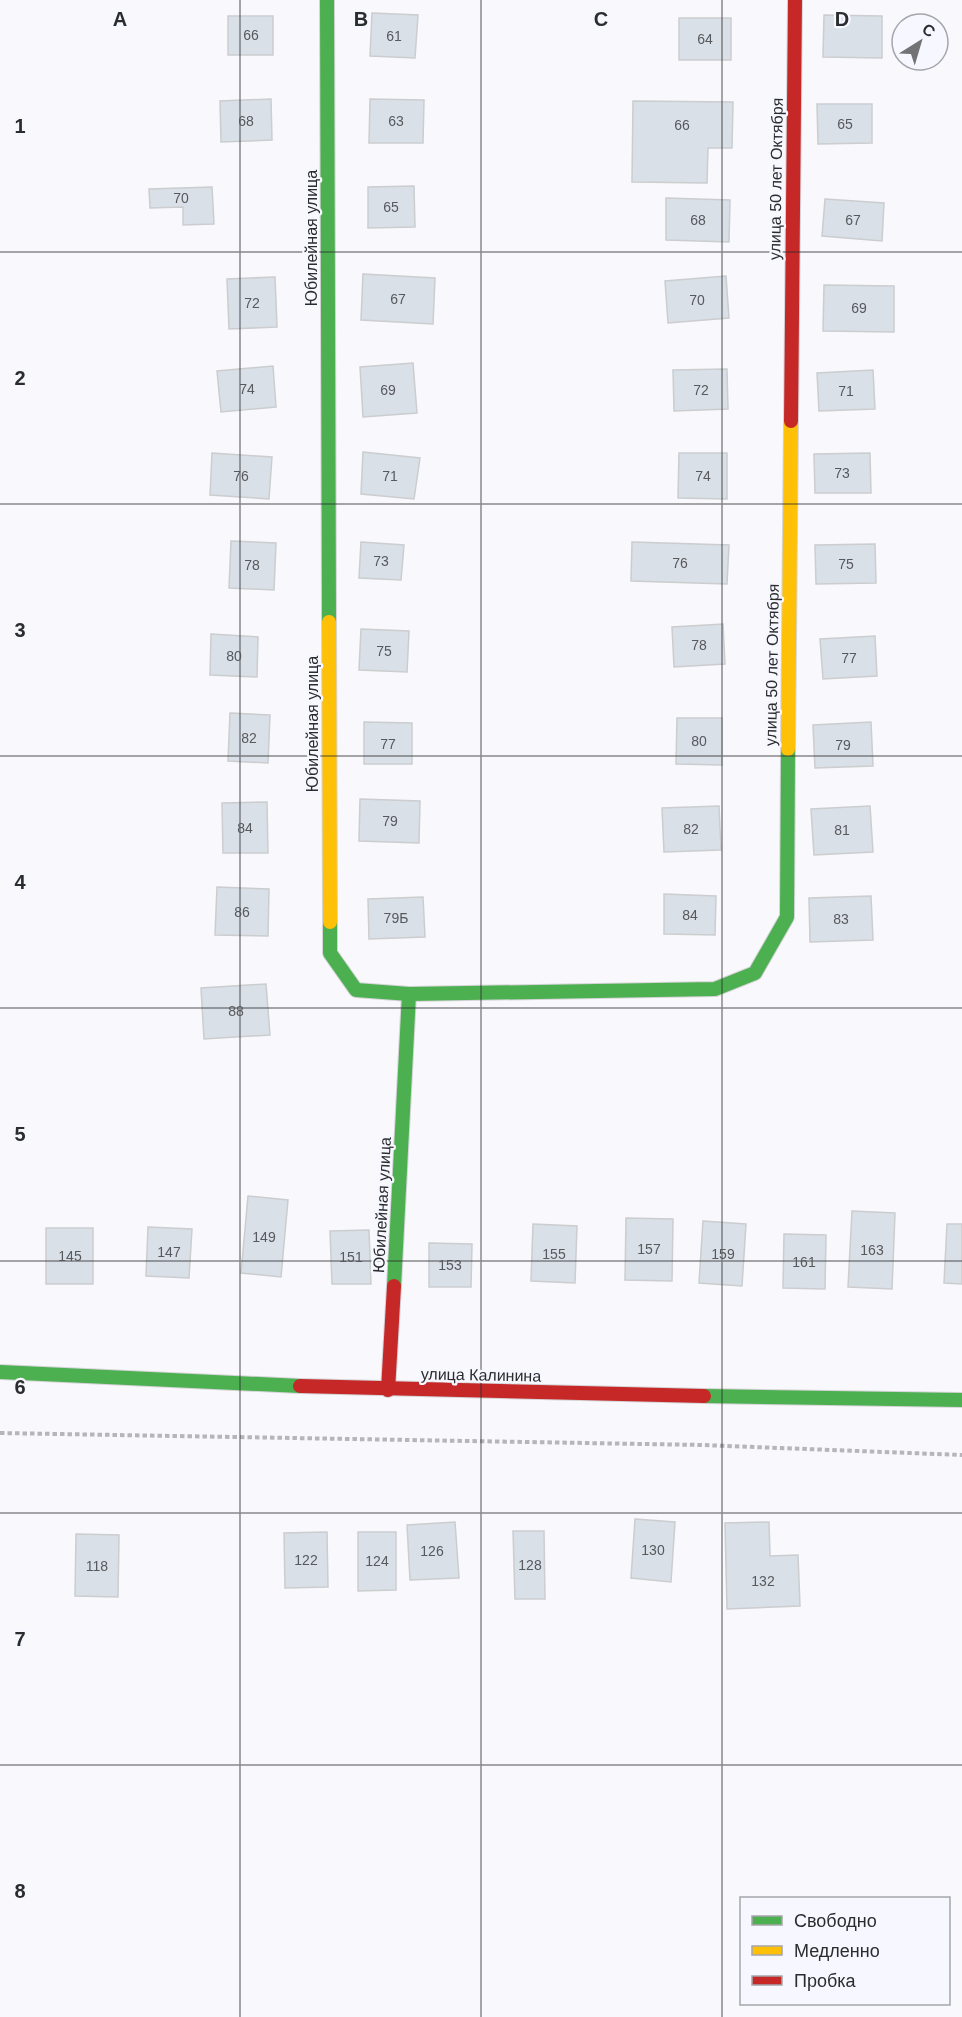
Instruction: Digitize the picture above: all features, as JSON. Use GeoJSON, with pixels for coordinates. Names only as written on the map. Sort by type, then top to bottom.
{"type":"FeatureCollection","features":[{"type":"Feature","properties":{"kind":"street","name":"Юбилейная улица"},"geometry":{"type":"LineString","coordinates":[[327,0],[330,953],[357,990],[409,994],[388,1390]]}},
{"type":"Feature","properties":{"kind":"street","name":"улица 50 лет Октября"},"geometry":{"type":"LineString","coordinates":[[409,994],[715,989],[755,973],[786,917],[795,0]]}},
{"type":"Feature","properties":{"kind":"street","name":"улица Калинина"},"geometry":{"type":"LineString","coordinates":[[0,1372],[388,1390],[962,1400]]}},
{"type":"Feature","properties":{"kind":"path"},"geometry":{"type":"LineString","coordinates":[[0,1433],[702,1445],[962,1455]]}},
{"type":"Feature","properties":{"kind":"building"},"geometry":{"type":"Polygon","coordinates":[[[372,13],[418,15],[415,58],[370,56],[372,13]]]}},
{"type":"Feature","properties":{"kind":"building"},"geometry":{"type":"Polygon","coordinates":[[[824,15],[882,16],[882,58],[823,57],[824,15]]]}},
{"type":"Feature","properties":{"kind":"building"},"geometry":{"type":"Polygon","coordinates":[[[228,16],[273,16],[273,55],[228,55],[228,16]]]}},
{"type":"Feature","properties":{"kind":"building"},"geometry":{"type":"Polygon","coordinates":[[[679,18],[731,18],[731,60],[679,60],[679,18]]]}},
{"type":"Feature","properties":{"kind":"building"},"geometry":{"type":"Polygon","coordinates":[[[271,99],[272,140],[221,142],[220,101],[271,99]]]}},
{"type":"Feature","properties":{"kind":"building"},"geometry":{"type":"Polygon","coordinates":[[[370,99],[424,100],[423,143],[369,143],[370,99]]]}},
{"type":"Feature","properties":{"kind":"building"},"geometry":{"type":"Polygon","coordinates":[[[633,101],[733,102],[732,148],[708,148],[707,183],[632,182],[633,101]]]}},
{"type":"Feature","properties":{"kind":"building"},"geometry":{"type":"Polygon","coordinates":[[[817,104],[872,104],[872,143],[818,144],[817,104]]]}},
{"type":"Feature","properties":{"kind":"building"},"geometry":{"type":"Polygon","coordinates":[[[414,186],[415,227],[368,228],[368,187],[414,186]]]}},
{"type":"Feature","properties":{"kind":"building"},"geometry":{"type":"Polygon","coordinates":[[[212,187],[214,224],[183,225],[183,207],[150,208],[149,189],[212,187]]]}},
{"type":"Feature","properties":{"kind":"building"},"geometry":{"type":"Polygon","coordinates":[[[666,198],[730,200],[729,242],[666,240],[666,198]]]}},
{"type":"Feature","properties":{"kind":"building"},"geometry":{"type":"Polygon","coordinates":[[[825,199],[884,203],[882,241],[822,236],[825,199]]]}},
{"type":"Feature","properties":{"kind":"building"},"geometry":{"type":"Polygon","coordinates":[[[363,274],[435,278],[433,324],[361,320],[363,274]]]}},
{"type":"Feature","properties":{"kind":"building"},"geometry":{"type":"Polygon","coordinates":[[[726,276],[729,318],[668,323],[665,281],[726,276]]]}},
{"type":"Feature","properties":{"kind":"building"},"geometry":{"type":"Polygon","coordinates":[[[275,277],[277,327],[229,329],[227,279],[275,277]]]}},
{"type":"Feature","properties":{"kind":"building"},"geometry":{"type":"Polygon","coordinates":[[[824,285],[894,286],[894,332],[823,331],[824,285]]]}},
{"type":"Feature","properties":{"kind":"building"},"geometry":{"type":"Polygon","coordinates":[[[413,363],[417,413],[363,417],[360,367],[413,363]]]}},
{"type":"Feature","properties":{"kind":"building"},"geometry":{"type":"Polygon","coordinates":[[[273,366],[276,407],[221,412],[217,371],[273,366]]]}},
{"type":"Feature","properties":{"kind":"building"},"geometry":{"type":"Polygon","coordinates":[[[727,369],[728,409],[674,411],[673,370],[727,369]]]}},
{"type":"Feature","properties":{"kind":"building"},"geometry":{"type":"Polygon","coordinates":[[[873,370],[875,409],[819,411],[817,373],[873,370]]]}},
{"type":"Feature","properties":{"kind":"building"},"geometry":{"type":"Polygon","coordinates":[[[363,452],[420,458],[414,499],[361,494],[363,452]]]}},
{"type":"Feature","properties":{"kind":"building"},"geometry":{"type":"Polygon","coordinates":[[[212,453],[272,457],[269,499],[210,495],[212,453]]]}},
{"type":"Feature","properties":{"kind":"building"},"geometry":{"type":"Polygon","coordinates":[[[679,453],[727,453],[727,499],[678,498],[679,453]]]}},
{"type":"Feature","properties":{"kind":"building"},"geometry":{"type":"Polygon","coordinates":[[[870,453],[871,493],[815,493],[814,454],[870,453]]]}},
{"type":"Feature","properties":{"kind":"building"},"geometry":{"type":"Polygon","coordinates":[[[231,541],[276,543],[274,590],[229,588],[231,541]]]}},
{"type":"Feature","properties":{"kind":"building"},"geometry":{"type":"Polygon","coordinates":[[[361,542],[404,545],[401,580],[359,578],[361,542]]]}},
{"type":"Feature","properties":{"kind":"building"},"geometry":{"type":"Polygon","coordinates":[[[632,542],[729,545],[727,584],[631,581],[632,542]]]}},
{"type":"Feature","properties":{"kind":"building"},"geometry":{"type":"Polygon","coordinates":[[[875,544],[876,583],[816,584],[815,545],[875,544]]]}},
{"type":"Feature","properties":{"kind":"building"},"geometry":{"type":"Polygon","coordinates":[[[723,624],[725,664],[674,667],[672,627],[723,624]]]}},
{"type":"Feature","properties":{"kind":"building"},"geometry":{"type":"Polygon","coordinates":[[[361,629],[409,631],[407,672],[359,670],[361,629]]]}},
{"type":"Feature","properties":{"kind":"building"},"geometry":{"type":"Polygon","coordinates":[[[211,634],[258,637],[257,677],[210,675],[211,634]]]}},
{"type":"Feature","properties":{"kind":"building"},"geometry":{"type":"Polygon","coordinates":[[[875,636],[877,676],[823,679],[820,639],[875,636]]]}},
{"type":"Feature","properties":{"kind":"building"},"geometry":{"type":"Polygon","coordinates":[[[230,713],[270,715],[268,763],[228,761],[230,713]]]}},
{"type":"Feature","properties":{"kind":"building"},"geometry":{"type":"Polygon","coordinates":[[[677,718],[722,718],[722,765],[676,764],[677,718]]]}},
{"type":"Feature","properties":{"kind":"building"},"geometry":{"type":"Polygon","coordinates":[[[364,722],[412,723],[412,764],[364,764],[364,722]]]}},
{"type":"Feature","properties":{"kind":"building"},"geometry":{"type":"Polygon","coordinates":[[[871,722],[873,766],[815,768],[813,725],[871,722]]]}},
{"type":"Feature","properties":{"kind":"building"},"geometry":{"type":"Polygon","coordinates":[[[360,799],[420,801],[419,843],[359,841],[360,799]]]}},
{"type":"Feature","properties":{"kind":"building"},"geometry":{"type":"Polygon","coordinates":[[[267,802],[268,853],[223,853],[222,803],[267,802]]]}},
{"type":"Feature","properties":{"kind":"building"},"geometry":{"type":"Polygon","coordinates":[[[719,806],[721,850],[664,852],[662,808],[719,806]]]}},
{"type":"Feature","properties":{"kind":"building"},"geometry":{"type":"Polygon","coordinates":[[[870,806],[873,852],[814,855],[811,809],[870,806]]]}},
{"type":"Feature","properties":{"kind":"building"},"geometry":{"type":"Polygon","coordinates":[[[217,887],[269,889],[268,936],[215,935],[217,887]]]}},
{"type":"Feature","properties":{"kind":"building"},"geometry":{"type":"Polygon","coordinates":[[[664,894],[716,896],[715,935],[664,934],[664,894]]]}},
{"type":"Feature","properties":{"kind":"building"},"geometry":{"type":"Polygon","coordinates":[[[871,896],[873,940],[810,942],[809,898],[871,896]]]}},
{"type":"Feature","properties":{"kind":"building"},"geometry":{"type":"Polygon","coordinates":[[[423,897],[425,937],[369,939],[368,899],[423,897]]]}},
{"type":"Feature","properties":{"kind":"building"},"geometry":{"type":"Polygon","coordinates":[[[266,984],[270,1035],[204,1039],[201,988],[266,984]]]}},
{"type":"Feature","properties":{"kind":"building"},"geometry":{"type":"Polygon","coordinates":[[[248,1196],[288,1200],[281,1277],[241,1273],[248,1196]]]}},
{"type":"Feature","properties":{"kind":"building"},"geometry":{"type":"Polygon","coordinates":[[[852,1211],[895,1213],[892,1289],[848,1287],[852,1211]]]}},
{"type":"Feature","properties":{"kind":"building"},"geometry":{"type":"Polygon","coordinates":[[[626,1218],[673,1219],[672,1281],[625,1280],[626,1218]]]}},
{"type":"Feature","properties":{"kind":"building"},"geometry":{"type":"Polygon","coordinates":[[[703,1221],[746,1224],[742,1286],[699,1283],[703,1221]]]}},
{"type":"Feature","properties":{"kind":"building"},"geometry":{"type":"Polygon","coordinates":[[[533,1224],[577,1226],[575,1283],[531,1281],[533,1224]]]}},
{"type":"Feature","properties":{"kind":"building"},"geometry":{"type":"Polygon","coordinates":[[[947,1224],[962,1224],[962,1284],[944,1283],[947,1224]]]}},
{"type":"Feature","properties":{"kind":"building"},"geometry":{"type":"Polygon","coordinates":[[[148,1227],[192,1229],[189,1278],[146,1276],[148,1227]]]}},
{"type":"Feature","properties":{"kind":"building"},"geometry":{"type":"Polygon","coordinates":[[[46,1228],[93,1228],[93,1284],[46,1284],[46,1228]]]}},
{"type":"Feature","properties":{"kind":"building"},"geometry":{"type":"Polygon","coordinates":[[[369,1230],[371,1284],[332,1284],[330,1231],[369,1230]]]}},
{"type":"Feature","properties":{"kind":"building"},"geometry":{"type":"Polygon","coordinates":[[[784,1234],[826,1235],[825,1289],[783,1288],[784,1234]]]}},
{"type":"Feature","properties":{"kind":"building"},"geometry":{"type":"Polygon","coordinates":[[[429,1243],[472,1244],[471,1287],[429,1287],[429,1243]]]}},
{"type":"Feature","properties":{"kind":"building"},"geometry":{"type":"Polygon","coordinates":[[[635,1519],[675,1522],[671,1582],[631,1578],[635,1519]]]}},
{"type":"Feature","properties":{"kind":"building"},"geometry":{"type":"Polygon","coordinates":[[[455,1522],[459,1578],[410,1580],[407,1525],[455,1522]]]}},
{"type":"Feature","properties":{"kind":"building"},"geometry":{"type":"Polygon","coordinates":[[[769,1522],[770,1556],[798,1555],[800,1606],[727,1609],[725,1523],[769,1522]]]}},
{"type":"Feature","properties":{"kind":"building"},"geometry":{"type":"Polygon","coordinates":[[[513,1531],[544,1531],[545,1599],[515,1599],[513,1531]]]}},
{"type":"Feature","properties":{"kind":"building"},"geometry":{"type":"Polygon","coordinates":[[[327,1532],[328,1587],[285,1588],[284,1533],[327,1532]]]}},
{"type":"Feature","properties":{"kind":"building"},"geometry":{"type":"Polygon","coordinates":[[[358,1532],[396,1532],[396,1590],[358,1591],[358,1532]]]}},
{"type":"Feature","properties":{"kind":"building"},"geometry":{"type":"Polygon","coordinates":[[[76,1534],[119,1535],[118,1597],[75,1596],[76,1534]]]}},
{"type":"Feature","properties":{"kind":"traffic: fast"},"geometry":{"type":"LineString","coordinates":[[327,0],[329,622]]}},
{"type":"Feature","properties":{"kind":"traffic: fast"},"geometry":{"type":"LineString","coordinates":[[409,994],[715,989],[755,973],[787,917],[788,749]]}},
{"type":"Feature","properties":{"kind":"traffic: fast"},"geometry":{"type":"LineString","coordinates":[[330,922],[330,953],[356,990],[409,994],[394,1286]]}},
{"type":"Feature","properties":{"kind":"traffic: fast"},"geometry":{"type":"LineString","coordinates":[[0,1372],[300,1386]]}},
{"type":"Feature","properties":{"kind":"traffic: fast"},"geometry":{"type":"LineString","coordinates":[[704,1396],[962,1400]]}},
{"type":"Feature","properties":{"kind":"traffic: slow"},"geometry":{"type":"LineString","coordinates":[[788,749],[791,421]]}},
{"type":"Feature","properties":{"kind":"traffic: slow"},"geometry":{"type":"LineString","coordinates":[[329,622],[330,922]]}},
{"type":"Feature","properties":{"kind":"traffic: jam"},"geometry":{"type":"LineString","coordinates":[[791,421],[795,0]]}},
{"type":"Feature","properties":{"kind":"traffic: jam"},"geometry":{"type":"LineString","coordinates":[[388,1390],[394,1286]]}},
{"type":"Feature","properties":{"kind":"traffic: jam"},"geometry":{"type":"LineString","coordinates":[[300,1386],[704,1396]]}}]}
